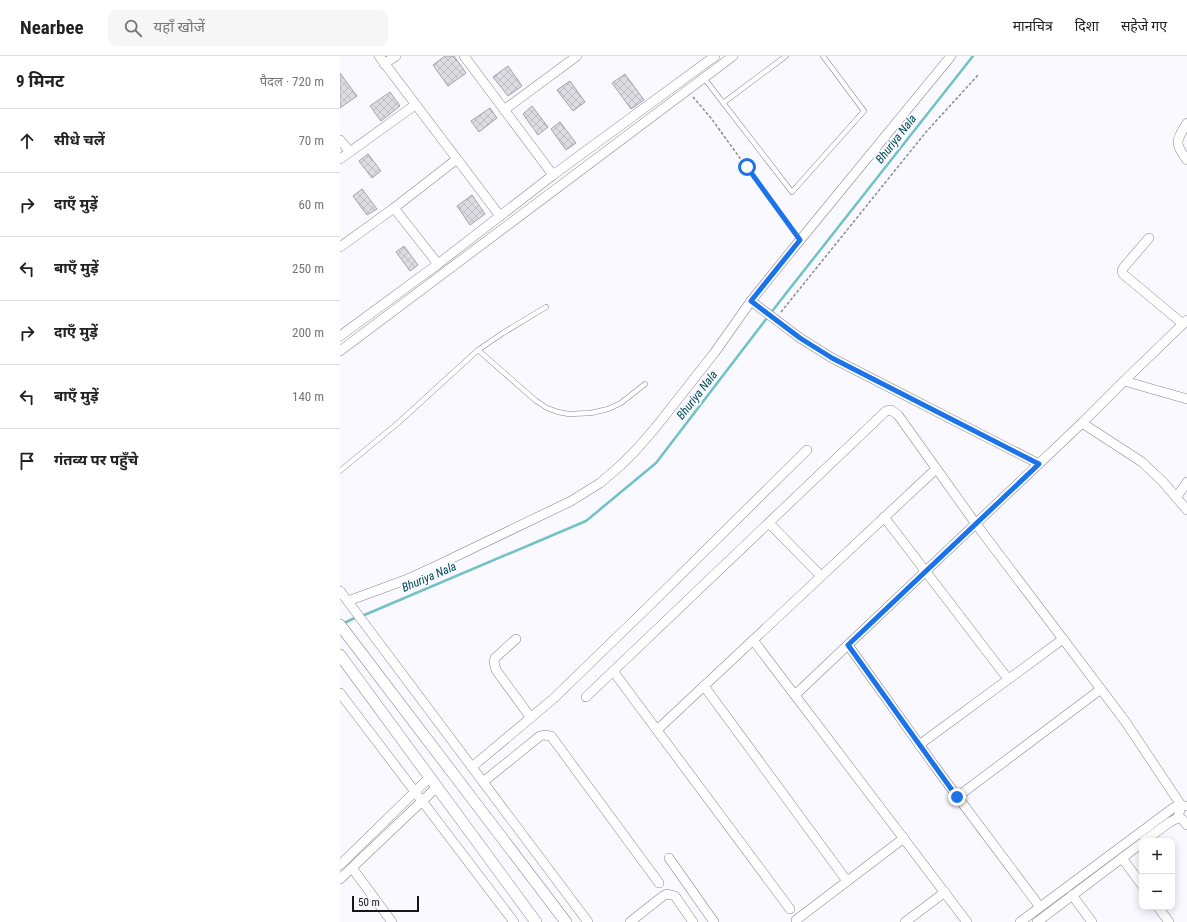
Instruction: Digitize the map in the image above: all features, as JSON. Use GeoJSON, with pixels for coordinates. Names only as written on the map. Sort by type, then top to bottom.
{"type":"FeatureCollection","features":[{"type":"Feature","properties":{"kind":"street"},"geometry":{"type":"LineString","coordinates":[[396,56],[382,60],[500,216]]}},
{"type":"Feature","properties":{"kind":"street"},"geometry":{"type":"LineString","coordinates":[[464,56],[553,175]]}},
{"type":"Feature","properties":{"kind":"street"},"geometry":{"type":"LineString","coordinates":[[504,110],[576,56]]}},
{"type":"Feature","properties":{"kind":"street"},"geometry":{"type":"LineString","coordinates":[[340,336],[438,264],[553,175],[715,56]]}},
{"type":"Feature","properties":{"kind":"street"},"geometry":{"type":"LineString","coordinates":[[340,352],[734,56]]}},
{"type":"Feature","properties":{"kind":"street"},"geometry":{"type":"LineString","coordinates":[[349,603],[436,566],[572,500],[600,483],[636,450],[656,427],[754,304],[800,240],[951,56]]}},
{"type":"Feature","properties":{"kind":"street"},"geometry":{"type":"LineString","coordinates":[[340,160],[415,105]]}},
{"type":"Feature","properties":{"kind":"street"},"geometry":{"type":"LineString","coordinates":[[1187,123],[1180,134],[1178,149],[1187,160]]}},
{"type":"Feature","properties":{"kind":"street"},"geometry":{"type":"LineString","coordinates":[[340,140],[350,152]]}},
{"type":"Feature","properties":{"kind":"street"},"geometry":{"type":"LineString","coordinates":[[340,247],[394,208],[457,159]]}},
{"type":"Feature","properties":{"kind":"street"},"geometry":{"type":"LineString","coordinates":[[394,208],[438,264]]}},
{"type":"Feature","properties":{"kind":"street"},"geometry":{"type":"LineString","coordinates":[[795,695],[1082,424],[1185,322],[1123,274],[1122,271],[1124,267],[1149,238]]}},
{"type":"Feature","properties":{"kind":"street"},"geometry":{"type":"LineString","coordinates":[[754,304],[800,338],[832,358],[1039,464]]}},
{"type":"Feature","properties":{"kind":"street"},"geometry":{"type":"LineString","coordinates":[[1124,381],[1187,399]]}},
{"type":"Feature","properties":{"kind":"street"},"geometry":{"type":"LineString","coordinates":[[586,697],[886,411],[891,410],[898,415],[976,524],[1101,689],[1184,806]]}},
{"type":"Feature","properties":{"kind":"street"},"geometry":{"type":"LineString","coordinates":[[1082,424],[1142,462],[1159,478],[1187,510]]}},
{"type":"Feature","properties":{"kind":"street"},"geometry":{"type":"LineString","coordinates":[[472,767],[553,699],[806,450]]}},
{"type":"Feature","properties":{"kind":"street"},"geometry":{"type":"LineString","coordinates":[[657,730],[936,469]]}},
{"type":"Feature","properties":{"kind":"street"},"geometry":{"type":"LineString","coordinates":[[1176,498],[1187,482]]}},
{"type":"Feature","properties":{"kind":"street"},"geometry":{"type":"LineString","coordinates":[[884,517],[1008,679]]}},
{"type":"Feature","properties":{"kind":"street"},"geometry":{"type":"LineString","coordinates":[[769,523],[821,576]]}},
{"type":"Feature","properties":{"kind":"street"},"geometry":{"type":"LineString","coordinates":[[340,591],[588,922]]}},
{"type":"Feature","properties":{"kind":"street"},"geometry":{"type":"LineString","coordinates":[[340,626],[566,922]]}},
{"type":"Feature","properties":{"kind":"street"},"geometry":{"type":"LineString","coordinates":[[516,639],[495,658],[495,666],[496,670],[530,718]]}},
{"type":"Feature","properties":{"kind":"street"},"geometry":{"type":"LineString","coordinates":[[919,745],[1063,639]]}},
{"type":"Feature","properties":{"kind":"street"},"geometry":{"type":"LineString","coordinates":[[753,640],[967,922]]}},
{"type":"Feature","properties":{"kind":"street"},"geometry":{"type":"LineString","coordinates":[[848,645],[957,797],[1040,907]]}},
{"type":"Feature","properties":{"kind":"street"},"geometry":{"type":"LineString","coordinates":[[340,655],[536,922]]}},
{"type":"Feature","properties":{"kind":"street"},"geometry":{"type":"LineString","coordinates":[[613,671],[790,908]]}},
{"type":"Feature","properties":{"kind":"street"},"geometry":{"type":"LineString","coordinates":[[704,686],[847,881]]}},
{"type":"Feature","properties":{"kind":"street"},"geometry":{"type":"LineString","coordinates":[[957,797],[1101,689]]}},
{"type":"Feature","properties":{"kind":"street"},"geometry":{"type":"LineString","coordinates":[[340,693],[423,800],[514,922]]}},
{"type":"Feature","properties":{"kind":"street"},"geometry":{"type":"LineString","coordinates":[[484,782],[540,736],[551,736],[659,883]]}},
{"type":"Feature","properties":{"kind":"street"},"geometry":{"type":"LineString","coordinates":[[342,859],[430,777]]}},
{"type":"Feature","properties":{"kind":"street"},"geometry":{"type":"LineString","coordinates":[[340,879],[437,787]]}},
{"type":"Feature","properties":{"kind":"street"},"geometry":{"type":"LineString","coordinates":[[1148,838],[1178,818],[1184,806]]}},
{"type":"Feature","properties":{"kind":"street"},"geometry":{"type":"LineString","coordinates":[[1020,922],[1173,808],[1184,806]]}},
{"type":"Feature","properties":{"kind":"street"},"geometry":{"type":"LineString","coordinates":[[1178,818],[1182,819],[1187,825]]}},
{"type":"Feature","properties":{"kind":"street"},"geometry":{"type":"LineString","coordinates":[[796,920],[904,838]]}},
{"type":"Feature","properties":{"kind":"street"},"geometry":{"type":"LineString","coordinates":[[1037,922],[1139,845]]}},
{"type":"Feature","properties":{"kind":"street"},"geometry":{"type":"LineString","coordinates":[[669,858],[714,922]]}},
{"type":"Feature","properties":{"kind":"street"},"geometry":{"type":"LineString","coordinates":[[1122,858],[1139,881]]}},
{"type":"Feature","properties":{"kind":"street"},"geometry":{"type":"LineString","coordinates":[[352,868],[392,922]]}},
{"type":"Feature","properties":{"kind":"street"},"geometry":{"type":"LineString","coordinates":[[905,922],[945,892]]}},
{"type":"Feature","properties":{"kind":"street"},"geometry":{"type":"LineString","coordinates":[[630,922],[667,894],[675,896],[693,922]]}},
{"type":"Feature","properties":{"kind":"street"},"geometry":{"type":"LineString","coordinates":[[1072,895],[1092,922]]}},
{"type":"Feature","properties":{"kind":"street"},"geometry":{"type":"LineString","coordinates":[[1160,910],[1169,922]]}},
{"type":"Feature","properties":{"kind":"lane"},"geometry":{"type":"LineString","coordinates":[[723,103],[786,56]]}},
{"type":"Feature","properties":{"kind":"lane"},"geometry":{"type":"LineString","coordinates":[[704,78],[792,192],[864,111],[823,56]]}},
{"type":"Feature","properties":{"kind":"lane"},"geometry":{"type":"LineString","coordinates":[[340,471],[398,423],[478,350],[503,332],[546,307]]}},
{"type":"Feature","properties":{"kind":"lane"},"geometry":{"type":"LineString","coordinates":[[478,350],[535,400],[547,408],[558,412],[568,414],[591,413],[608,409],[621,403],[645,384]]}},
{"type":"Feature","properties":{"kind":"path"},"geometry":{"type":"LineString","coordinates":[[773,318],[926,132],[978,74]]}},
{"type":"Feature","properties":{"kind":"path"},"geometry":{"type":"LineString","coordinates":[[688,91],[711,118],[800,240]]}},
{"type":"Feature","properties":{"kind":"building"},"geometry":{"type":"Polygon","coordinates":[[[445,56],[454,56],[466,73],[448,86],[433,65],[445,56]]]}},
{"type":"Feature","properties":{"kind":"building"},"geometry":{"type":"Polygon","coordinates":[[[508,66],[522,86],[508,96],[493,77],[508,66]]]}},
{"type":"Feature","properties":{"kind":"building"},"geometry":{"type":"Polygon","coordinates":[[[340,73],[357,96],[340,108],[340,73]]]}},
{"type":"Feature","properties":{"kind":"building"},"geometry":{"type":"Polygon","coordinates":[[[625,74],[644,100],[631,109],[612,83],[625,74]]]}},
{"type":"Feature","properties":{"kind":"building"},"geometry":{"type":"Polygon","coordinates":[[[570,81],[585,102],[573,111],[557,90],[570,81]]]}},
{"type":"Feature","properties":{"kind":"building"},"geometry":{"type":"Polygon","coordinates":[[[390,92],[400,106],[381,121],[370,106],[390,92]]]}},
{"type":"Feature","properties":{"kind":"building"},"geometry":{"type":"Polygon","coordinates":[[[532,106],[548,127],[538,135],[523,114],[532,106]]]}},
{"type":"Feature","properties":{"kind":"building"},"geometry":{"type":"Polygon","coordinates":[[[490,108],[497,118],[479,132],[471,121],[490,108]]]}},
{"type":"Feature","properties":{"kind":"building"},"geometry":{"type":"Polygon","coordinates":[[[560,122],[576,143],[566,150],[551,129],[560,122]]]}},
{"type":"Feature","properties":{"kind":"building"},"geometry":{"type":"Polygon","coordinates":[[[368,154],[381,171],[372,178],[359,161],[368,154]]]}},
{"type":"Feature","properties":{"kind":"building"},"geometry":{"type":"Polygon","coordinates":[[[362,189],[377,209],[367,215],[353,196],[362,189]]]}},
{"type":"Feature","properties":{"kind":"building"},"geometry":{"type":"Polygon","coordinates":[[[472,195],[485,214],[470,225],[457,206],[472,195]]]}},
{"type":"Feature","properties":{"kind":"building"},"geometry":{"type":"Polygon","coordinates":[[[404,246],[418,265],[410,271],[396,252],[404,246]]]}},
{"type":"Feature","properties":{"kind":"waterway","name":"Bhuriya Nala"},"geometry":{"type":"LineString","coordinates":[[362,616],[586,521],[656,463],[780,301],[973,56]]}},
{"type":"Feature","properties":{"kind":"waterway","name":"Bhuriya Nala"},"geometry":{"type":"LineString","coordinates":[[344,623],[357,617]]}},
{"type":"Feature","properties":{"kind":"route"},"geometry":{"type":"LineString","coordinates":[[747,167],[800,240],[751,301],[800,338],[832,358],[1039,464],[968,533],[848,645],[957,797]]}}]}
